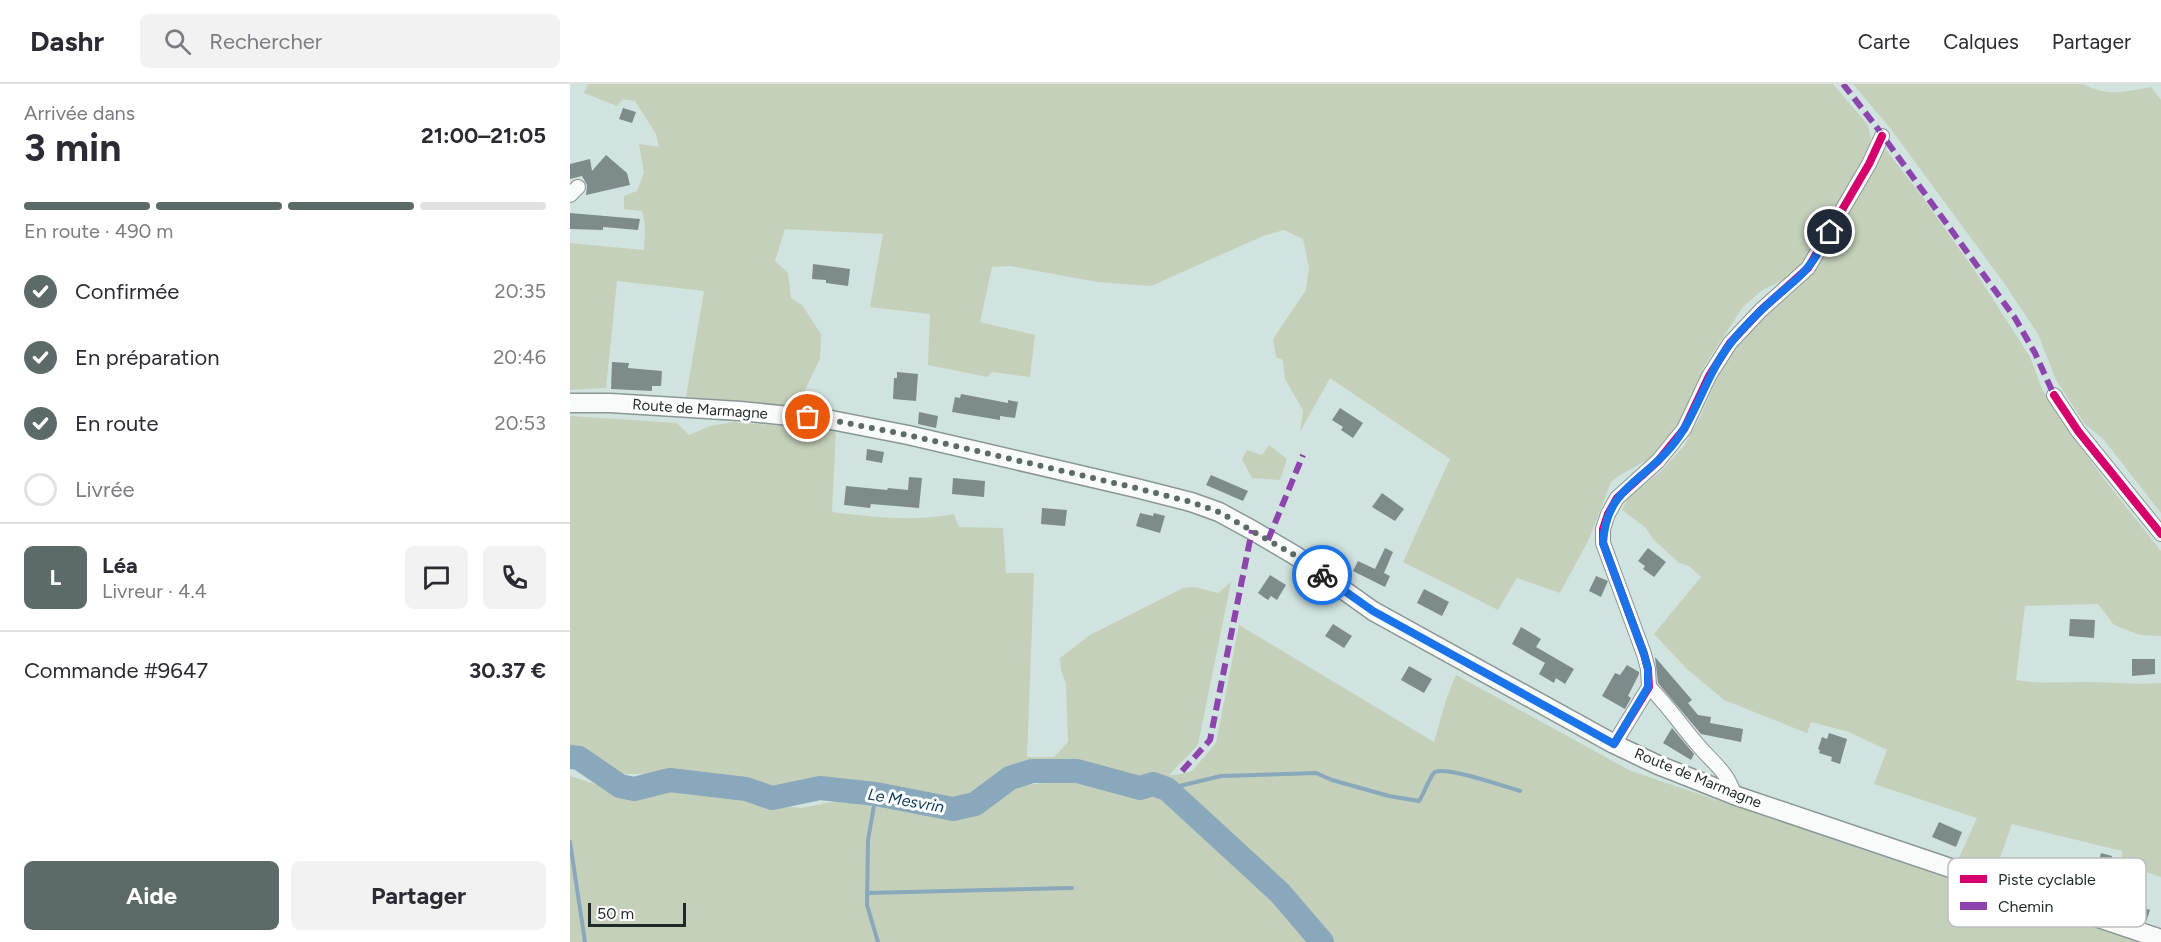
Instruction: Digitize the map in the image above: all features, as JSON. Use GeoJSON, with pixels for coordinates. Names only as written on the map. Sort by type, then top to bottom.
{"type":"FeatureCollection","features":[{"type":"Feature","properties":{"kind":"main road","name":"Route de Marmagne"},"geometry":{"type":"LineString","coordinates":[[570,404],[646,405],[831,420],[908,435],[1191,502],[1219,512],[1252,530],[1296,556],[1373,611],[1614,744],[1658,765],[1734,795],[1948,867]]}},
{"type":"Feature","properties":{"kind":"main road","name":"Route de Marmagne"},"geometry":{"type":"LineString","coordinates":[[2125,927],[2161,939]]}},
{"type":"Feature","properties":{"kind":"street"},"geometry":{"type":"LineString","coordinates":[[1614,744],[1648,687],[1648,669],[1603,543],[1608,514],[1617,498],[1658,462],[1684,429],[1709,376],[1730,343],[1761,310],[1808,268],[1865,171],[1882,136]]}},
{"type":"Feature","properties":{"kind":"street"},"geometry":{"type":"LineString","coordinates":[[2054,394],[2078,431],[2161,534]]}},
{"type":"Feature","properties":{"kind":"street"},"geometry":{"type":"LineString","coordinates":[[1648,687],[1672,711],[1696,743],[1728,777],[1734,795]]}},
{"type":"Feature","properties":{"kind":"green space"},"geometry":{"type":"Polygon","coordinates":[[[588,84],[1833,84],[1868,125],[1871,139],[1865,159],[1811,254],[1794,274],[1761,291],[1743,307],[1705,365],[1677,431],[1656,455],[1611,482],[1589,539],[1560,593],[1517,578],[1498,610],[1403,562],[1450,459],[1330,378],[1300,432],[1303,410],[1285,379],[1283,360],[1276,357],[1273,339],[1306,290],[1309,267],[1303,239],[1284,230],[1263,236],[1151,286],[1097,282],[1010,266],[992,267],[980,322],[1035,335],[1030,377],[992,372],[988,377],[928,365],[930,314],[870,307],[883,234],[785,229],[775,261],[788,273],[791,298],[802,305],[821,334],[820,359],[797,406],[686,397],[704,291],[617,281],[606,388],[570,390],[570,243],[644,250],[645,224],[642,211],[624,209],[624,196],[637,191],[644,173],[639,144],[659,147],[656,134],[635,101],[623,99],[617,106],[584,93],[588,84]]]}},
{"type":"Feature","properties":{"kind":"green space"},"geometry":{"type":"Polygon","coordinates":[[[1853,84],[2083,84],[2109,92],[2151,87],[2161,100],[2161,513],[2104,440],[2084,423],[2056,380],[2038,334],[2004,283],[1890,128],[1853,84]]]}},
{"type":"Feature","properties":{"kind":"green space"},"geometry":{"type":"Polygon","coordinates":[[[1884,147],[1975,271],[2030,357],[2042,389],[2063,422],[2104,479],[2161,551],[2161,636],[2140,635],[2114,625],[2098,604],[2025,606],[2016,680],[2161,683],[2161,877],[2146,872],[2146,858],[2122,858],[2122,851],[2012,824],[2000,858],[1959,858],[1977,818],[1874,784],[1887,750],[1849,732],[1811,722],[1807,733],[1724,700],[1687,669],[1654,634],[1701,577],[1689,566],[1679,563],[1652,538],[1646,528],[1622,510],[1628,498],[1661,471],[1684,446],[1700,417],[1726,358],[1747,332],[1818,262],[1873,173],[1884,147]]]}},
{"type":"Feature","properties":{"kind":"green space"},"geometry":{"type":"Polygon","coordinates":[[[570,416],[677,423],[689,435],[710,426],[733,422],[836,430],[832,512],[908,518],[954,514],[959,527],[1003,528],[1006,573],[1034,573],[1027,757],[1054,757],[1068,742],[1066,684],[1060,658],[1090,635],[1183,588],[1195,587],[1218,593],[1231,582],[1198,745],[1169,775],[1192,771],[1216,743],[1239,625],[1434,742],[1456,675],[1631,771],[1948,878],[1948,927],[2093,927],[2137,942],[1333,942],[1304,908],[1292,915],[1309,942],[570,942],[570,776],[626,794],[671,791],[801,808],[846,799],[870,800],[956,819],[982,811],[1015,786],[1044,783],[1022,765],[982,788],[958,798],[857,787],[792,789],[687,774],[623,774],[579,756],[570,756],[570,416]]]}},
{"type":"Feature","properties":{"kind":"green space"},"geometry":{"type":"Polygon","coordinates":[[[1269,445],[1287,459],[1280,480],[1252,478],[1242,459],[1247,450],[1262,455],[1269,445]]]}},
{"type":"Feature","properties":{"kind":"building"},"geometry":{"type":"Polygon","coordinates":[[[623,108],[636,112],[632,123],[619,119],[623,108]]]}},
{"type":"Feature","properties":{"kind":"building"},"geometry":{"type":"Polygon","coordinates":[[[606,155],[627,173],[630,185],[586,195],[587,185],[582,176],[570,179],[570,164],[590,159],[592,171],[606,155]]]}},
{"type":"Feature","properties":{"kind":"building"},"geometry":{"type":"Polygon","coordinates":[[[570,213],[640,219],[638,230],[603,227],[603,230],[570,229],[570,213]]]}},
{"type":"Feature","properties":{"kind":"building"},"geometry":{"type":"Polygon","coordinates":[[[813,264],[850,269],[848,286],[812,279],[813,264]]]}},
{"type":"Feature","properties":{"kind":"building"},"geometry":{"type":"Polygon","coordinates":[[[612,362],[629,363],[628,368],[662,371],[661,386],[652,386],[652,391],[611,389],[612,362]]]}},
{"type":"Feature","properties":{"kind":"building"},"geometry":{"type":"Polygon","coordinates":[[[897,372],[918,374],[916,401],[893,399],[894,378],[897,378],[897,372]]]}},
{"type":"Feature","properties":{"kind":"building"},"geometry":{"type":"Polygon","coordinates":[[[961,394],[1008,403],[1008,400],[1018,402],[1015,418],[1000,416],[1000,420],[952,412],[955,397],[960,398],[961,394]]]}},
{"type":"Feature","properties":{"kind":"building"},"geometry":{"type":"Polygon","coordinates":[[[1340,408],[1363,423],[1353,438],[1341,430],[1343,427],[1332,420],[1340,408]]]}},
{"type":"Feature","properties":{"kind":"building"},"geometry":{"type":"Polygon","coordinates":[[[919,412],[938,416],[936,428],[918,424],[919,412]]]}},
{"type":"Feature","properties":{"kind":"building"},"geometry":{"type":"Polygon","coordinates":[[[867,449],[884,452],[882,463],[866,460],[867,449]]]}},
{"type":"Feature","properties":{"kind":"building"},"geometry":{"type":"Polygon","coordinates":[[[1211,475],[1248,491],[1243,501],[1206,485],[1211,475]]]}},
{"type":"Feature","properties":{"kind":"building"},"geometry":{"type":"Polygon","coordinates":[[[909,477],[922,478],[919,508],[871,504],[870,508],[844,505],[846,486],[908,490],[909,477]]]}},
{"type":"Feature","properties":{"kind":"building"},"geometry":{"type":"Polygon","coordinates":[[[953,478],[985,481],[984,497],[952,494],[953,478]]]}},
{"type":"Feature","properties":{"kind":"building"},"geometry":{"type":"Polygon","coordinates":[[[1382,493],[1404,509],[1395,521],[1372,507],[1382,493]]]}},
{"type":"Feature","properties":{"kind":"building"},"geometry":{"type":"Polygon","coordinates":[[[1042,508],[1067,510],[1065,526],[1041,524],[1042,508]]]}},
{"type":"Feature","properties":{"kind":"building"},"geometry":{"type":"Polygon","coordinates":[[[1140,513],[1165,516],[1160,533],[1136,526],[1140,513]]]}},
{"type":"Feature","properties":{"kind":"building"},"geometry":{"type":"Polygon","coordinates":[[[1385,548],[1393,552],[1384,573],[1390,576],[1385,587],[1353,571],[1358,561],[1375,569],[1385,548]]]}},
{"type":"Feature","properties":{"kind":"building"},"geometry":{"type":"Polygon","coordinates":[[[1648,548],[1666,562],[1654,577],[1643,569],[1645,566],[1638,561],[1648,548]]]}},
{"type":"Feature","properties":{"kind":"building"},"geometry":{"type":"Polygon","coordinates":[[[1270,575],[1286,585],[1277,600],[1271,596],[1268,600],[1258,593],[1270,575]]]}},
{"type":"Feature","properties":{"kind":"building"},"geometry":{"type":"Polygon","coordinates":[[[1596,576],[1608,581],[1601,597],[1589,591],[1596,576]]]}},
{"type":"Feature","properties":{"kind":"building"},"geometry":{"type":"Polygon","coordinates":[[[1424,589],[1449,602],[1442,616],[1417,603],[1424,589]]]}},
{"type":"Feature","properties":{"kind":"building"},"geometry":{"type":"Polygon","coordinates":[[[2070,619],[2095,620],[2094,638],[2069,636],[2070,619]]]}},
{"type":"Feature","properties":{"kind":"building"},"geometry":{"type":"Polygon","coordinates":[[[1333,624],[1352,636],[1344,648],[1325,636],[1333,624]]]}},
{"type":"Feature","properties":{"kind":"building"},"geometry":{"type":"Polygon","coordinates":[[[1521,627],[1541,639],[1536,647],[1574,669],[1565,684],[1556,678],[1554,683],[1539,674],[1545,663],[1512,644],[1521,627]]]}},
{"type":"Feature","properties":{"kind":"building"},"geometry":{"type":"Polygon","coordinates":[[[1655,657],[1692,700],[1688,703],[1698,715],[1711,717],[1710,723],[1743,729],[1741,742],[1701,734],[1658,683],[1655,657]]]}},
{"type":"Feature","properties":{"kind":"building"},"geometry":{"type":"Polygon","coordinates":[[[2132,659],[2155,659],[2155,674],[2132,676],[2132,659]]]}},
{"type":"Feature","properties":{"kind":"building"},"geometry":{"type":"Polygon","coordinates":[[[1627,665],[1639,674],[1628,696],[1631,698],[1625,709],[1602,696],[1615,673],[1620,675],[1627,665]]]}},
{"type":"Feature","properties":{"kind":"building"},"geometry":{"type":"Polygon","coordinates":[[[1409,666],[1432,679],[1424,693],[1401,680],[1409,666]]]}},
{"type":"Feature","properties":{"kind":"building"},"geometry":{"type":"Polygon","coordinates":[[[1672,728],[1694,754],[1691,760],[1663,743],[1672,728]]]}},
{"type":"Feature","properties":{"kind":"building"},"geometry":{"type":"Polygon","coordinates":[[[1829,733],[1847,739],[1840,764],[1831,761],[1832,757],[1819,753],[1822,737],[1827,739],[1829,733]]]}},
{"type":"Feature","properties":{"kind":"building"},"geometry":{"type":"Polygon","coordinates":[[[1939,822],[1962,832],[1956,847],[1932,837],[1939,822]]]}},
{"type":"Feature","properties":{"kind":"building"},"geometry":{"type":"Polygon","coordinates":[[[2101,853],[2112,856],[2111,858],[2100,858],[2101,853]]]}},
{"type":"Feature","properties":{"kind":"building"},"geometry":{"type":"Polygon","coordinates":[[[2146,909],[2150,910],[2146,922],[2146,909]]]}},
{"type":"Feature","properties":{"kind":"waterway","name":"Le Mesvrin"},"geometry":{"type":"LineString","coordinates":[[570,757],[579,758],[620,786],[634,789],[670,780],[746,789],[772,798],[820,788],[876,794],[953,809],[975,804],[1010,778],[1032,771],[1077,771],[1140,788],[1153,784],[1167,789],[1280,893],[1322,942]]}},
{"type":"Feature","properties":{"kind":"waterway"},"geometry":{"type":"LineString","coordinates":[[1167,789],[1221,776],[1316,773],[1332,780],[1389,796],[1419,801],[1433,774],[1442,771],[1463,774],[1520,791]]}},
{"type":"Feature","properties":{"kind":"waterway"},"geometry":{"type":"LineString","coordinates":[[876,794],[868,840],[867,905],[878,942]]}},
{"type":"Feature","properties":{"kind":"waterway"},"geometry":{"type":"LineString","coordinates":[[570,842],[585,942]]}},
{"type":"Feature","properties":{"kind":"waterway"},"geometry":{"type":"LineString","coordinates":[[867,893],[1072,888]]}},
{"type":"Feature","properties":{"kind":"marked path"},"geometry":{"type":"LineString","coordinates":[[1843,84],[2015,318],[2035,353],[2054,395]]}},
{"type":"Feature","properties":{"kind":"marked path"},"geometry":{"type":"LineString","coordinates":[[1268,540],[1303,455]]}},
{"type":"Feature","properties":{"kind":"marked path"},"geometry":{"type":"LineString","coordinates":[[1182,771],[1210,740],[1252,530]]}},
{"type":"Feature","properties":{"kind":"cycle path"},"geometry":{"type":"LineString","coordinates":[[1614,744],[1649,687],[1644,654],[1603,543],[1603,529],[1608,514],[1617,498],[1658,461],[1684,429],[1709,376],[1730,343],[1761,310],[1808,268],[1869,164],[1882,136]]}},
{"type":"Feature","properties":{"kind":"cycle path"},"geometry":{"type":"LineString","coordinates":[[2054,395],[2078,431],[2161,534]]}},
{"type":"Feature","properties":{"kind":"way so far"},"geometry":{"type":"LineString","coordinates":[[808,417],[908,435],[1191,502],[1219,512],[1252,530],[1296,556],[1322,575]]}},
{"type":"Feature","properties":{"kind":"route"},"geometry":{"type":"LineString","coordinates":[[1322,575],[1373,611],[1491,674],[1614,744],[1645,696],[1648,687],[1648,669],[1606,557],[1603,543],[1608,514],[1626,488],[1658,462],[1672,446],[1684,429],[1709,376],[1730,343],[1761,310],[1808,268],[1830,232]]}}]}
